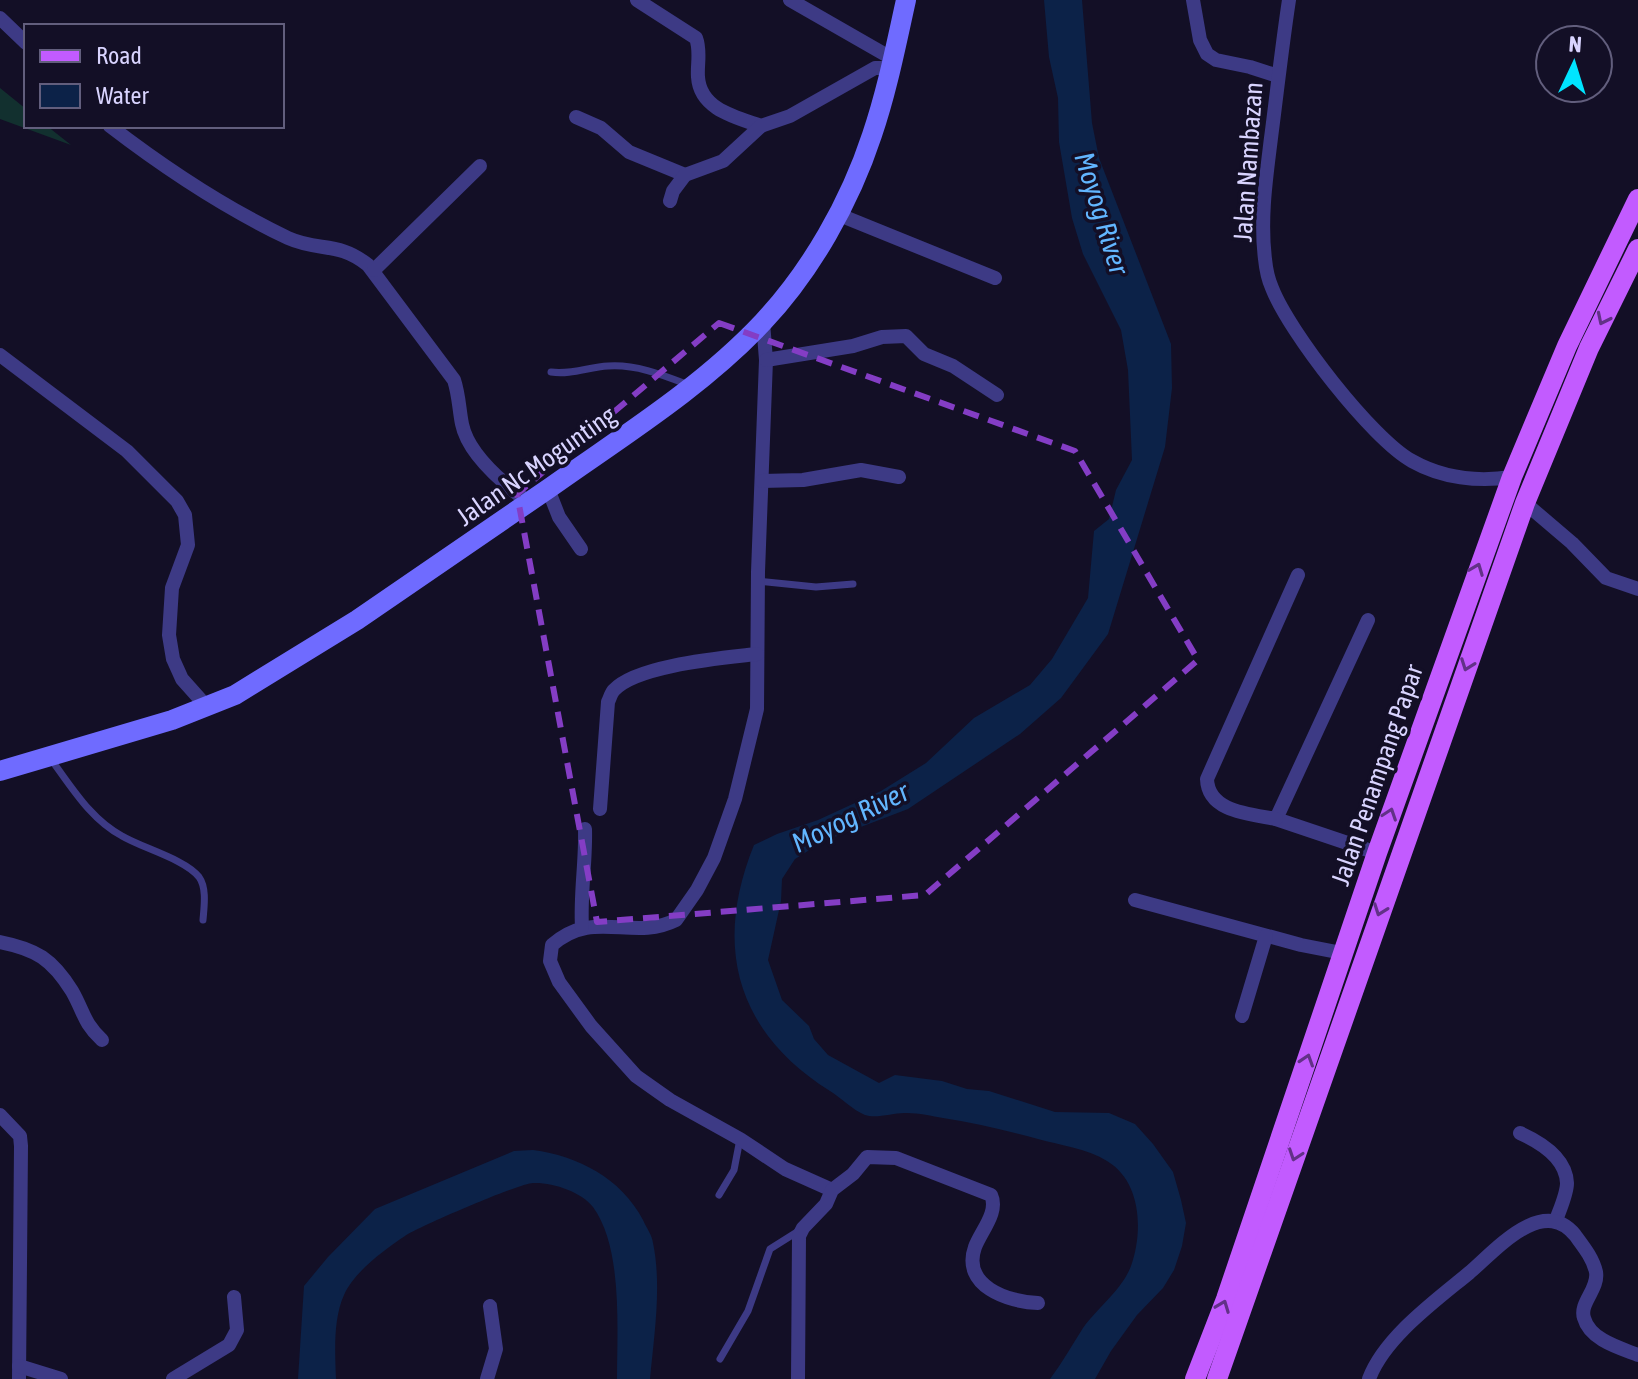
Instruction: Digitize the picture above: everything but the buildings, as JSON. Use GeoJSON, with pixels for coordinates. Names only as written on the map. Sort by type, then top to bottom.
{"type":"FeatureCollection","features":[{"type":"Feature","properties":{"kind":"main road","name":"Jalan Penampang Papar"},"geometry":{"type":"LineString","coordinates":[[1195,1379],[1226,1299],[1342,953],[1512,477],[1567,346],[1638,199]]}},
{"type":"Feature","properties":{"kind":"main road","name":"Jalan Penampang Papar"},"geometry":{"type":"LineString","coordinates":[[1217,1379],[1525,503],[1589,348],[1638,249]]}},
{"type":"Feature","properties":{"kind":"street"},"geometry":{"type":"LineString","coordinates":[[637,0],[696,38],[698,81],[703,97],[719,110],[761,126]]}},
{"type":"Feature","properties":{"kind":"street"},"geometry":{"type":"LineString","coordinates":[[790,0],[892,64]]}},
{"type":"Feature","properties":{"kind":"street","name":"Jalan Nc Mogunting"},"geometry":{"type":"LineString","coordinates":[[0,771],[161,724],[235,695],[357,620],[480,538],[527,501],[691,386],[763,322],[806,265],[837,214],[872,135],[906,0]]}},
{"type":"Feature","properties":{"kind":"street"},"geometry":{"type":"LineString","coordinates":[[1193,0],[1200,40],[1207,54],[1216,60],[1278,76]]}},
{"type":"Feature","properties":{"kind":"street","name":"Jalan Nambazan"},"geometry":{"type":"LineString","coordinates":[[1289,0],[1278,76],[1263,235],[1268,274],[1282,307],[1344,396],[1402,455],[1424,467],[1452,475],[1490,480],[1512,477]]}},
{"type":"Feature","properties":{"kind":"street"},"geometry":{"type":"LineString","coordinates":[[0,18],[24,41]]}},
{"type":"Feature","properties":{"kind":"street"},"geometry":{"type":"LineString","coordinates":[[670,201],[685,175],[723,161],[761,126],[790,116],[875,68],[892,64]]}},
{"type":"Feature","properties":{"kind":"street"},"geometry":{"type":"LineString","coordinates":[[576,117],[601,128],[629,152],[685,175]]}},
{"type":"Feature","properties":{"kind":"street"},"geometry":{"type":"LineString","coordinates":[[113,128],[237,213],[304,244],[353,252],[374,270],[454,380],[468,441],[499,480],[527,501]]}},
{"type":"Feature","properties":{"kind":"street"},"geometry":{"type":"LineString","coordinates":[[374,270],[480,166]]}},
{"type":"Feature","properties":{"kind":"street"},"geometry":{"type":"LineString","coordinates":[[837,214],[995,278]]}},
{"type":"Feature","properties":{"kind":"street"},"geometry":{"type":"LineString","coordinates":[[763,322],[766,360],[758,581],[759,680],[757,709],[735,799],[714,858],[676,920],[644,928],[582,927],[560,939],[550,952],[550,961],[559,982],[581,1012],[636,1076],[785,1169],[832,1190]]}},
{"type":"Feature","properties":{"kind":"street"},"geometry":{"type":"LineString","coordinates":[[766,360],[853,346],[882,337],[906,336],[924,354],[953,366],[997,395]]}},
{"type":"Feature","properties":{"kind":"street"},"geometry":{"type":"LineString","coordinates":[[0,355],[127,451],[177,501],[185,515],[188,545],[172,588],[169,635],[178,672],[207,707]]}},
{"type":"Feature","properties":{"kind":"street"},"geometry":{"type":"LineString","coordinates":[[762,481],[803,480],[861,470],[899,477]]}},
{"type":"Feature","properties":{"kind":"street"},"geometry":{"type":"LineString","coordinates":[[548,489],[559,517],[581,549]]}},
{"type":"Feature","properties":{"kind":"street"},"geometry":{"type":"LineString","coordinates":[[1525,503],[1572,543],[1606,578],[1638,589]]}},
{"type":"Feature","properties":{"kind":"street"},"geometry":{"type":"LineString","coordinates":[[1298,575],[1207,779],[1207,790],[1215,802],[1231,809],[1276,819],[1377,853]]}},
{"type":"Feature","properties":{"kind":"street"},"geometry":{"type":"LineString","coordinates":[[1276,819],[1368,620]]}},
{"type":"Feature","properties":{"kind":"street"},"geometry":{"type":"LineString","coordinates":[[600,809],[608,702],[614,690],[632,679],[668,666],[757,654]]}},
{"type":"Feature","properties":{"kind":"street"},"geometry":{"type":"LineString","coordinates":[[582,927],[580,904],[585,829]]}},
{"type":"Feature","properties":{"kind":"street"},"geometry":{"type":"LineString","coordinates":[[1135,900],[1342,953]]}},
{"type":"Feature","properties":{"kind":"street"},"geometry":{"type":"LineString","coordinates":[[1242,1016],[1266,936]]}},
{"type":"Feature","properties":{"kind":"street"},"geometry":{"type":"LineString","coordinates":[[0,942],[34,950],[46,959],[71,991],[88,1027],[102,1040]]}},
{"type":"Feature","properties":{"kind":"street"},"geometry":{"type":"LineString","coordinates":[[0,1115],[20,1136],[21,1146],[19,1373],[61,1379]]}},
{"type":"Feature","properties":{"kind":"street"},"geometry":{"type":"LineString","coordinates":[[1520,1133],[1551,1151],[1562,1166],[1567,1186],[1556,1220]]}},
{"type":"Feature","properties":{"kind":"street"},"geometry":{"type":"LineString","coordinates":[[798,1379],[798,1247],[803,1228],[826,1204],[832,1190],[853,1174],[867,1157],[896,1158],[991,1195],[993,1208],[975,1247],[975,1270],[987,1289],[1000,1296],[1038,1303]]}},
{"type":"Feature","properties":{"kind":"street"},"geometry":{"type":"LineString","coordinates":[[1369,1379],[1379,1356],[1400,1335],[1516,1233],[1538,1222],[1556,1220],[1581,1243],[1596,1272],[1596,1280],[1583,1310],[1587,1325],[1599,1337],[1638,1355]]}},
{"type":"Feature","properties":{"kind":"street"},"geometry":{"type":"LineString","coordinates":[[173,1379],[229,1345],[237,1330],[234,1297]]}},
{"type":"Feature","properties":{"kind":"street"},"geometry":{"type":"LineString","coordinates":[[487,1379],[496,1349],[490,1306]]}},
{"type":"Feature","properties":{"kind":"lane"},"geometry":{"type":"LineString","coordinates":[[551,372],[564,374],[620,365],[651,371],[691,386]]}},
{"type":"Feature","properties":{"kind":"lane"},"geometry":{"type":"LineString","coordinates":[[758,581],[816,587],[853,584]]}},
{"type":"Feature","properties":{"kind":"lane"},"geometry":{"type":"LineString","coordinates":[[49,757],[92,814],[120,836],[192,870],[202,880],[203,920]]}},
{"type":"Feature","properties":{"kind":"lane"},"geometry":{"type":"LineString","coordinates":[[719,1195],[734,1170],[740,1139]]}},
{"type":"Feature","properties":{"kind":"lane"},"geometry":{"type":"LineString","coordinates":[[720,1359],[748,1311],[770,1249],[803,1228]]}},
{"type":"Feature","properties":{"kind":"highlighted area"},"geometry":{"type":"Polygon","coordinates":[[[719,323],[1075,451],[1198,660],[925,895],[597,922],[517,494],[719,323]]]}},
{"type":"Feature","properties":{"kind":"green space"},"geometry":{"type":"Polygon","coordinates":[[[0,88],[24,107],[24,128],[0,119],[0,88]]]}},
{"type":"Feature","properties":{"kind":"green space"},"geometry":{"type":"Polygon","coordinates":[[[25,128],[50,128],[71,145],[25,128]]]}},
{"type":"Feature","properties":{"kind":"water","name":"Moyog River"},"geometry":{"type":"Polygon","coordinates":[[[1044,0],[1082,0],[1092,123],[1099,158],[1171,344],[1172,388],[1165,447],[1108,634],[1061,698],[1020,734],[908,809],[824,841],[795,859],[782,879],[781,901],[768,960],[782,1000],[809,1026],[814,1039],[828,1055],[879,1083],[895,1075],[942,1081],[967,1089],[989,1091],[1055,1112],[1109,1113],[1135,1124],[1153,1144],[1173,1172],[1181,1200],[1186,1223],[1182,1246],[1174,1270],[1163,1288],[1137,1315],[1095,1379],[1050,1379],[1083,1328],[1116,1291],[1131,1266],[1137,1238],[1137,1209],[1127,1181],[1119,1170],[1083,1150],[979,1125],[916,1114],[875,1116],[861,1113],[798,1068],[773,1042],[754,1014],[741,984],[735,952],[735,918],[754,845],[881,791],[926,763],[974,718],[1030,685],[1052,659],[1088,598],[1094,531],[1109,519],[1116,490],[1132,460],[1128,370],[1121,330],[1083,254],[1072,218],[1059,142],[1058,98],[1049,57],[1044,0]]]}},
{"type":"Feature","properties":{"kind":"water"},"geometry":{"type":"Polygon","coordinates":[[[533,1150],[582,1164],[610,1181],[634,1205],[649,1231],[656,1259],[657,1294],[650,1379],[617,1379],[614,1266],[603,1224],[593,1207],[566,1189],[533,1183],[490,1197],[429,1224],[405,1236],[379,1255],[355,1278],[340,1304],[336,1379],[298,1379],[304,1286],[375,1209],[514,1151],[533,1150]]]}}]}
